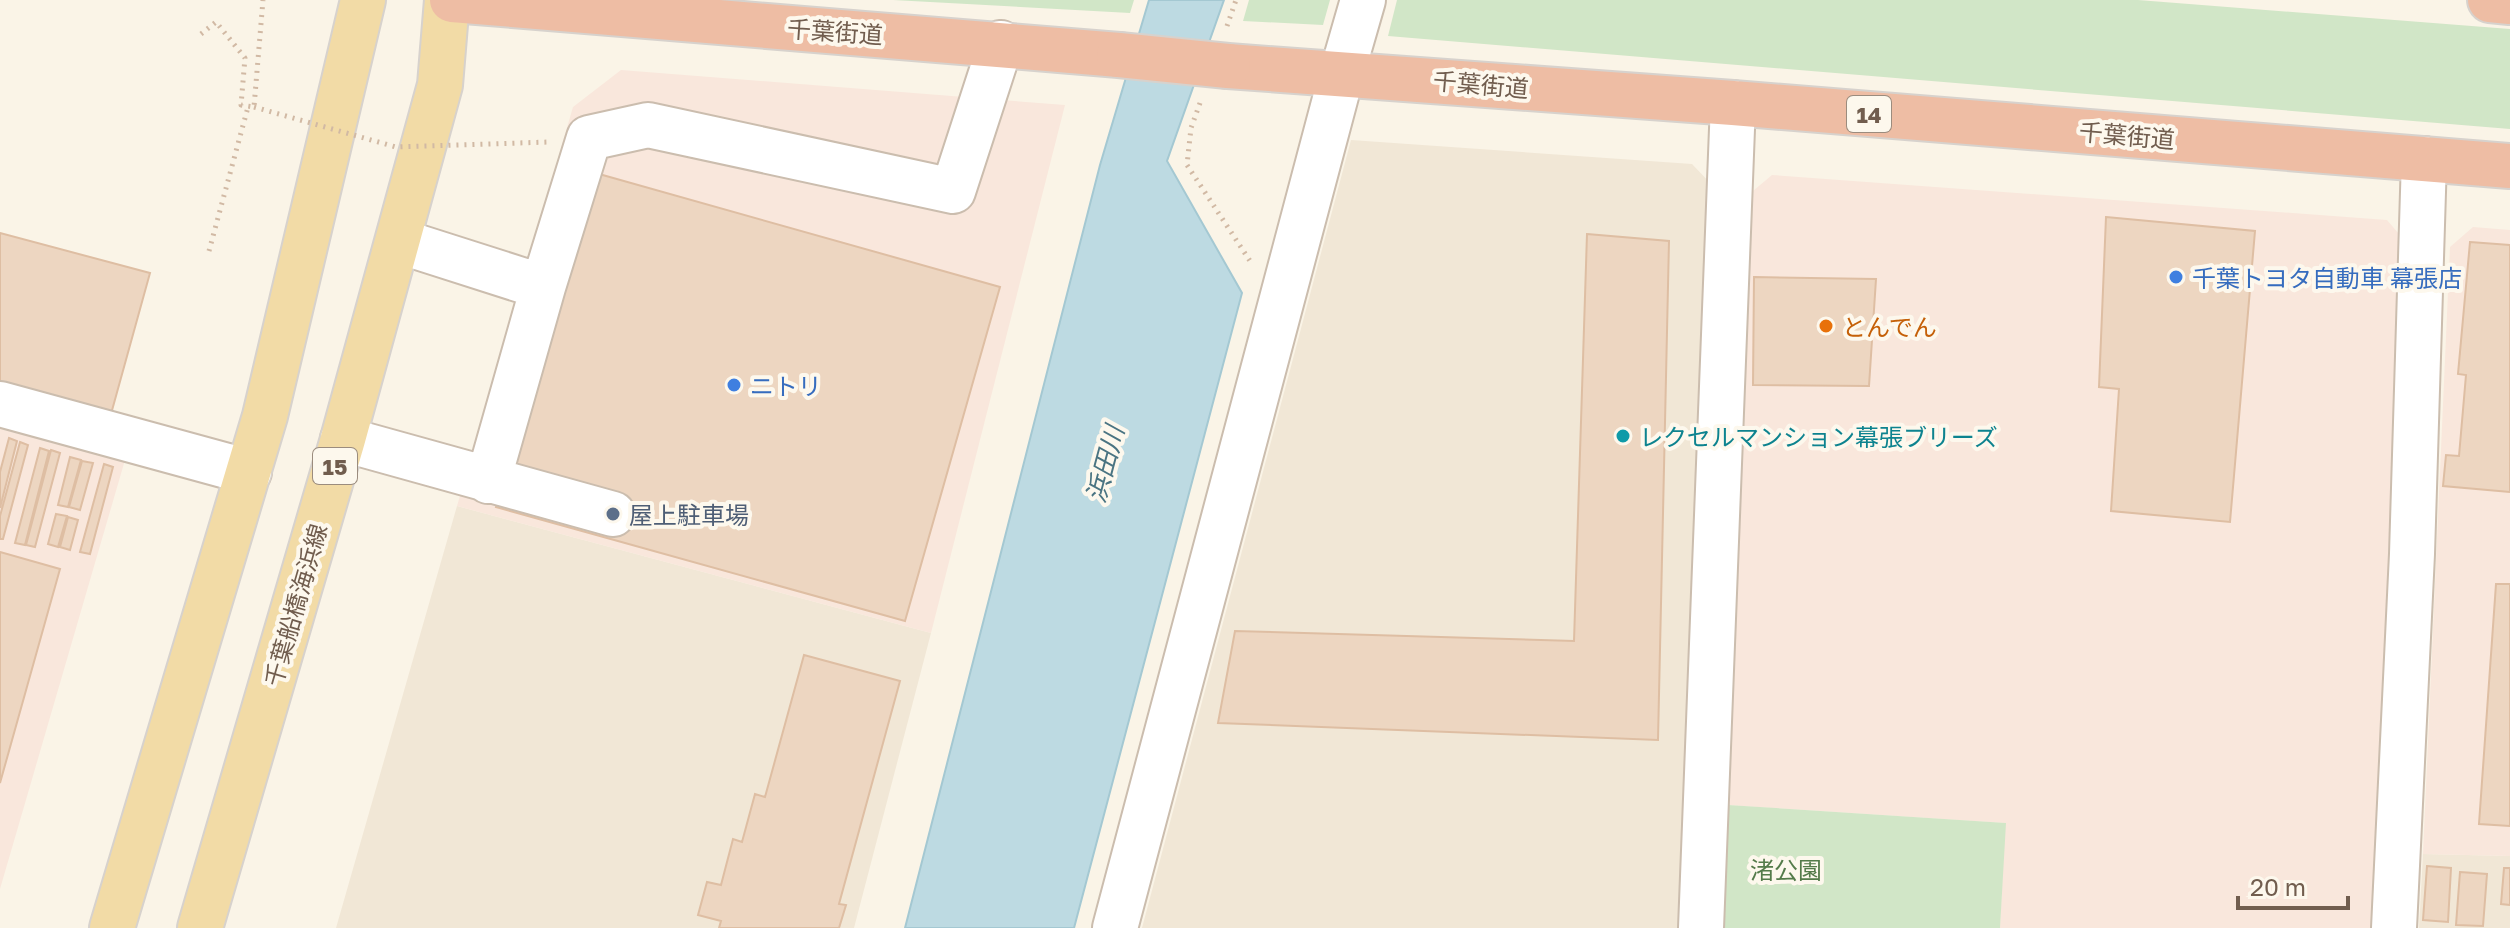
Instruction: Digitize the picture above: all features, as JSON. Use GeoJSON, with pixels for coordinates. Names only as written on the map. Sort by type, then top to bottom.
{"type":"FeatureCollection","features":[{"type":"Feature","properties":{"kind":"highway","name":"千葉街道"},"geometry":{"type":"LineString","coordinates":[[449,0],[1001,43],[1228,66],[2510,166]]}},
{"type":"Feature","properties":{"kind":"highway"},"geometry":{"type":"LineString","coordinates":[[2490,0],[2510,2]]}},
{"type":"Feature","properties":{"kind":"main road"},"geometry":{"type":"LineString","coordinates":[[112,928],[265,416],[363,0]]}},
{"type":"Feature","properties":{"kind":"main road","name":"千葉船橋海浜線"},"geometry":{"type":"LineString","coordinates":[[200,928],[399,241],[440,85],[449,0]]}},
{"type":"Feature","properties":{"kind":"street"},"geometry":{"type":"LineString","coordinates":[[1115,928],[1363,0]]}},
{"type":"Feature","properties":{"kind":"street"},"geometry":{"type":"LineString","coordinates":[[495,483],[543,287],[589,138],[648,125],[953,191],[1001,43]]}},
{"type":"Feature","properties":{"kind":"street"},"geometry":{"type":"LineString","coordinates":[[1701,928],[1733,103]]}},
{"type":"Feature","properties":{"kind":"street"},"geometry":{"type":"LineString","coordinates":[[2394,928],[2412,569],[2424,159]]}},
{"type":"Feature","properties":{"kind":"street"},"geometry":{"type":"LineString","coordinates":[[399,241],[543,287]]}},
{"type":"Feature","properties":{"kind":"street"},"geometry":{"type":"LineString","coordinates":[[0,404],[249,472]]}},
{"type":"Feature","properties":{"kind":"street"},"geometry":{"type":"LineString","coordinates":[[343,439],[613,514]]}},
{"type":"Feature","properties":{"kind":"path"},"geometry":{"type":"LineString","coordinates":[[209,251],[251,107],[263,0]]}},
{"type":"Feature","properties":{"kind":"path"},"geometry":{"type":"LineString","coordinates":[[201,34],[216,22],[245,58],[241,105],[396,147],[549,142]]}},
{"type":"Feature","properties":{"kind":"path"},"geometry":{"type":"LineString","coordinates":[[1191,128],[1187,165],[1251,263]]}},
{"type":"Feature","properties":{"kind":"shaded area"},"geometry":{"type":"Polygon","coordinates":[[[621,70],[1065,105],[931,633],[457,506],[573,107],[621,70]]]}},
{"type":"Feature","properties":{"kind":"shaded area"},"geometry":{"type":"Polygon","coordinates":[[[1351,140],[1692,164],[1714,187],[1681,928],[1142,928],[1351,140]]]}},
{"type":"Feature","properties":{"kind":"shaded area"},"geometry":{"type":"Polygon","coordinates":[[[1772,175],[2387,220],[2405,241],[2375,928],[2000,928],[2005,823],[1728,805],[1753,191],[1772,175]]]}},
{"type":"Feature","properties":{"kind":"shaded area"},"geometry":{"type":"Polygon","coordinates":[[[2473,227],[2510,230],[2510,856],[2423,854],[2450,247],[2473,227]]]}},
{"type":"Feature","properties":{"kind":"shaded area"},"geometry":{"type":"Polygon","coordinates":[[[0,429],[125,460],[0,889],[0,429]]]}},
{"type":"Feature","properties":{"kind":"shaded area"},"geometry":{"type":"Polygon","coordinates":[[[457,506],[931,633],[854,928],[336,928],[457,506]]]}},
{"type":"Feature","properties":{"kind":"shaded area"},"geometry":{"type":"Polygon","coordinates":[[[2423,854],[2510,856],[2510,928],[2419,928],[2423,854]]]}},
{"type":"Feature","properties":{"kind":"green space"},"geometry":{"type":"Polygon","coordinates":[[[893,0],[1134,0],[1130,13],[893,0]]]}},
{"type":"Feature","properties":{"kind":"green space"},"geometry":{"type":"Polygon","coordinates":[[[1249,0],[1330,0],[1323,25],[1243,21],[1249,0]]]}},
{"type":"Feature","properties":{"kind":"green space"},"geometry":{"type":"Polygon","coordinates":[[[1397,0],[2138,0],[2510,29],[2510,129],[1388,36],[1397,0]]]}},
{"type":"Feature","properties":{"kind":"green space","name":"渚公園"},"geometry":{"type":"Polygon","coordinates":[[[1728,805],[2006,823],[2000,928],[1722,928],[1728,805]]]}},
{"type":"Feature","properties":{"kind":"water","name":"浜田川"},"geometry":{"type":"Polygon","coordinates":[[[1149,0],[1224,0],[1167,161],[1242,293],[1074,928],[905,928],[1100,165],[1149,0]]]}},
{"type":"Feature","properties":{"kind":"building"},"geometry":{"type":"Polygon","coordinates":[[[592,172],[1000,287],[905,621],[496,507],[592,172]]]}},
{"type":"Feature","properties":{"kind":"building"},"geometry":{"type":"Polygon","coordinates":[[[2106,217],[2255,231],[2230,522],[2111,511],[2119,389],[2099,387],[2106,217]]]}},
{"type":"Feature","properties":{"kind":"building"},"geometry":{"type":"Polygon","coordinates":[[[0,233],[150,273],[111,414],[0,384],[0,233]]]}},
{"type":"Feature","properties":{"kind":"building","name":"レクセルマンション幕張ブリーズ"},"geometry":{"type":"Polygon","coordinates":[[[1587,234],[1669,241],[1658,740],[1218,723],[1235,631],[1574,641],[1587,234]]]}},
{"type":"Feature","properties":{"kind":"building"},"geometry":{"type":"Polygon","coordinates":[[[2470,242],[2510,245],[2510,492],[2443,486],[2446,455],[2459,456],[2466,375],[2458,374],[2470,242]]]}},
{"type":"Feature","properties":{"kind":"building"},"geometry":{"type":"Polygon","coordinates":[[[1754,277],[1876,279],[1869,386],[1753,385],[1754,277]]]}},
{"type":"Feature","properties":{"kind":"building"},"geometry":{"type":"Polygon","coordinates":[[[9,438],[17,441],[0,508],[0,472],[9,438]]]}},
{"type":"Feature","properties":{"kind":"building"},"geometry":{"type":"Polygon","coordinates":[[[20,442],[28,445],[3,539],[0,539],[0,516],[20,442]]]}},
{"type":"Feature","properties":{"kind":"building"},"geometry":{"type":"Polygon","coordinates":[[[40,448],[49,451],[25,545],[15,543],[40,448]]]}},
{"type":"Feature","properties":{"kind":"building"},"geometry":{"type":"Polygon","coordinates":[[[51,450],[60,453],[35,547],[26,545],[51,450]]]}},
{"type":"Feature","properties":{"kind":"building"},"geometry":{"type":"Polygon","coordinates":[[[70,457],[81,460],[68,507],[58,505],[70,457]]]}},
{"type":"Feature","properties":{"kind":"building"},"geometry":{"type":"Polygon","coordinates":[[[82,461],[93,463],[80,510],[69,507],[82,461]]]}},
{"type":"Feature","properties":{"kind":"building"},"geometry":{"type":"Polygon","coordinates":[[[104,464],[113,467],[90,554],[80,552],[104,464]]]}},
{"type":"Feature","properties":{"kind":"building"},"geometry":{"type":"Polygon","coordinates":[[[56,514],[67,516],[58,547],[48,544],[56,514]]]}},
{"type":"Feature","properties":{"kind":"building"},"geometry":{"type":"Polygon","coordinates":[[[68,517],[78,520],[70,550],[60,547],[68,517]]]}},
{"type":"Feature","properties":{"kind":"building"},"geometry":{"type":"Polygon","coordinates":[[[0,552],[60,569],[0,783],[0,552]]]}},
{"type":"Feature","properties":{"kind":"building"},"geometry":{"type":"Polygon","coordinates":[[[2496,584],[2510,584],[2510,826],[2479,824],[2496,584]]]}},
{"type":"Feature","properties":{"kind":"building"},"geometry":{"type":"Polygon","coordinates":[[[804,655],[900,681],[839,904],[846,905],[839,928],[719,928],[721,921],[698,915],[707,882],[721,885],[733,839],[742,842],[755,794],[765,797],[804,655]]]}},
{"type":"Feature","properties":{"kind":"building"},"geometry":{"type":"Polygon","coordinates":[[[2427,866],[2451,868],[2448,922],[2423,920],[2427,866]]]}},
{"type":"Feature","properties":{"kind":"building"},"geometry":{"type":"Polygon","coordinates":[[[2504,868],[2510,868],[2510,905],[2501,904],[2504,868]]]}},
{"type":"Feature","properties":{"kind":"building"},"geometry":{"type":"Polygon","coordinates":[[[2460,872],[2487,874],[2483,926],[2456,925],[2460,872]]]}},
{"type":"Feature","properties":{"kind":"place","name":"千葉トヨタ自動車 幕張店"},"geometry":{"type":"Point","coordinates":[2176,277]}},
{"type":"Feature","properties":{"kind":"place","name":"とんでん"},"geometry":{"type":"Point","coordinates":[1826,326]}},
{"type":"Feature","properties":{"kind":"place","name":"ニトリ"},"geometry":{"type":"Point","coordinates":[734,385]}},
{"type":"Feature","properties":{"kind":"place","name":"レクセルマンション幕張ブリーズ"},"geometry":{"type":"Point","coordinates":[1623,436]}},
{"type":"Feature","properties":{"kind":"place","name":"屋上駐車場"},"geometry":{"type":"Point","coordinates":[613,514]}}]}
